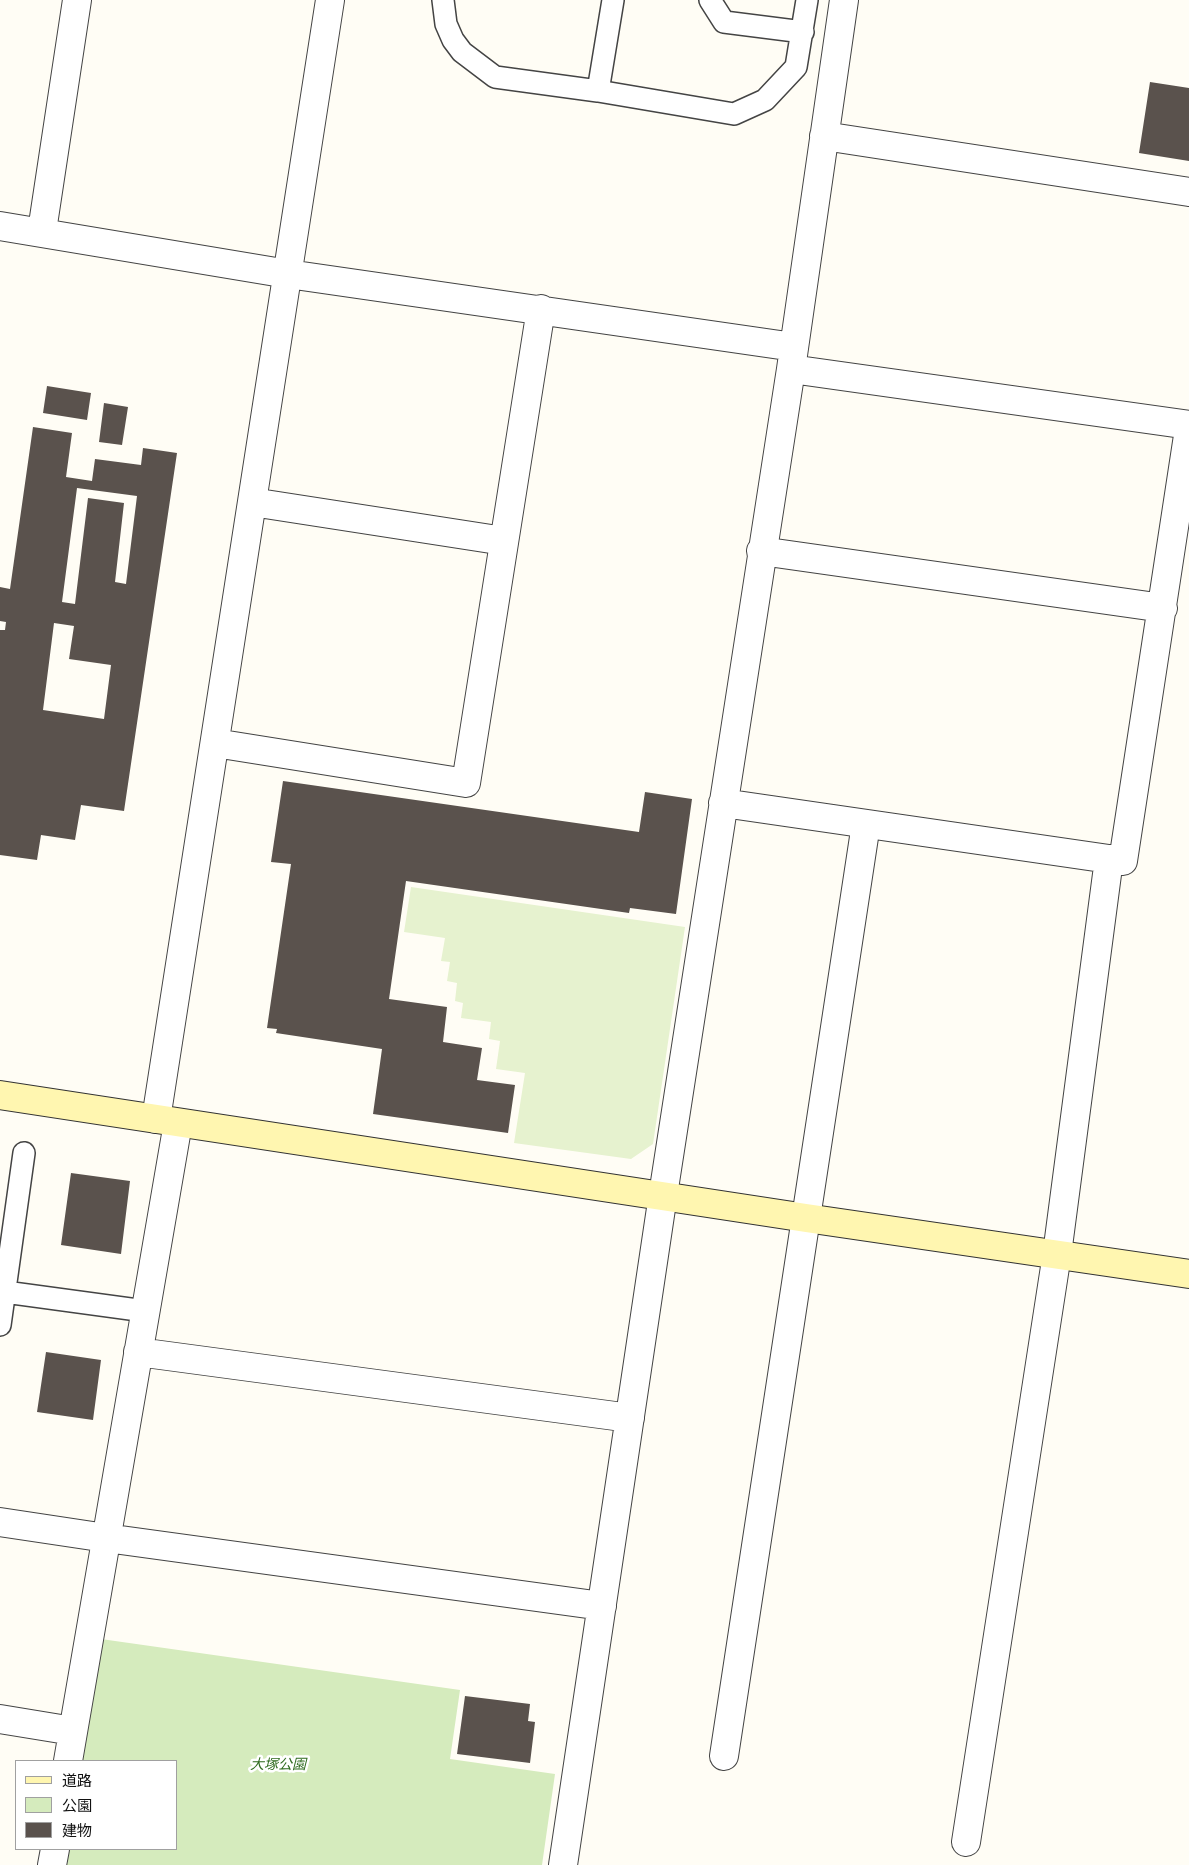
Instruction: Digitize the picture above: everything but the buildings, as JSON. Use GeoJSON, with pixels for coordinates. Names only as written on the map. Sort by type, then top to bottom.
{"type":"FeatureCollection","features":[{"type":"Feature","properties":{"kind":"street"},"geometry":{"type":"LineString","coordinates":[[42,232],[77,0]]}},
{"type":"Feature","properties":{"kind":"street"},"geometry":{"type":"LineString","coordinates":[[68,1760],[145,1311],[215,743],[330,0]]}},
{"type":"Feature","properties":{"kind":"street"},"geometry":{"type":"LineString","coordinates":[[563,1865],[663,1195],[792,358],[844,0]]}},
{"type":"Feature","properties":{"kind":"street"},"geometry":{"type":"LineString","coordinates":[[824,136],[1189,192]]}},
{"type":"Feature","properties":{"kind":"street"},"geometry":{"type":"LineString","coordinates":[[0,226],[288,274],[540,309],[792,358],[1189,425]]}},
{"type":"Feature","properties":{"kind":"street"},"geometry":{"type":"LineString","coordinates":[[215,743],[466,783],[540,309]]}},
{"type":"Feature","properties":{"kind":"street"},"geometry":{"type":"LineString","coordinates":[[723,803],[1123,861],[1189,429]]}},
{"type":"Feature","properties":{"kind":"street"},"geometry":{"type":"LineString","coordinates":[[252,502],[504,541]]}},
{"type":"Feature","properties":{"kind":"street"},"geometry":{"type":"LineString","coordinates":[[761,551],[1162,608]]}},
{"type":"Feature","properties":{"kind":"street"},"geometry":{"type":"LineString","coordinates":[[724,1756],[866,824]]}},
{"type":"Feature","properties":{"kind":"street"},"geometry":{"type":"LineString","coordinates":[[966,1842],[1057,1254],[1109,859]]}},
{"type":"Feature","properties":{"kind":"street"},"geometry":{"type":"LineString","coordinates":[[0,1095],[806,1218],[1189,1274]]}},
{"type":"Feature","properties":{"kind":"street"},"geometry":{"type":"LineString","coordinates":[[138,1352],[630,1418]]}},
{"type":"Feature","properties":{"kind":"street"},"geometry":{"type":"LineString","coordinates":[[0,1522],[602,1606]]}},
{"type":"Feature","properties":{"kind":"street"},"geometry":{"type":"LineString","coordinates":[[0,1719],[73,1731]]}},
{"type":"Feature","properties":{"kind":"street"},"geometry":{"type":"LineString","coordinates":[[52,1865],[55,1850]]}},
{"type":"Feature","properties":{"kind":"lane"},"geometry":{"type":"LineString","coordinates":[[443,0],[446,24],[453,40],[462,52],[495,77],[598,91],[734,114],[765,100],[796,67],[803,32],[802,1]]}},
{"type":"Feature","properties":{"kind":"lane"},"geometry":{"type":"LineString","coordinates":[[598,91],[613,0]]}},
{"type":"Feature","properties":{"kind":"lane"},"geometry":{"type":"LineString","coordinates":[[710,0],[724,22],[803,32]]}},
{"type":"Feature","properties":{"kind":"lane"},"geometry":{"type":"LineString","coordinates":[[0,1325],[24,1153]]}},
{"type":"Feature","properties":{"kind":"lane"},"geometry":{"type":"LineString","coordinates":[[5,1292],[145,1311]]}},
{"type":"Feature","properties":{"kind":"green space"},"geometry":{"type":"Polygon","coordinates":[[[411,887],[685,927],[653,1144],[631,1159],[514,1143],[525,1073],[496,1069],[500,1041],[489,1039],[491,1022],[461,1018],[463,1003],[455,1001],[457,983],[447,981],[450,962],[441,961],[445,938],[404,932],[411,887]]]}},
{"type":"Feature","properties":{"kind":"green space","name":"大塚公園"},"geometry":{"type":"Polygon","coordinates":[[[101,1639],[460,1690],[450,1759],[555,1774],[542,1865],[67,1865],[69,1850],[178,1850],[178,1760],[82,1760],[101,1639]]]}}]}
